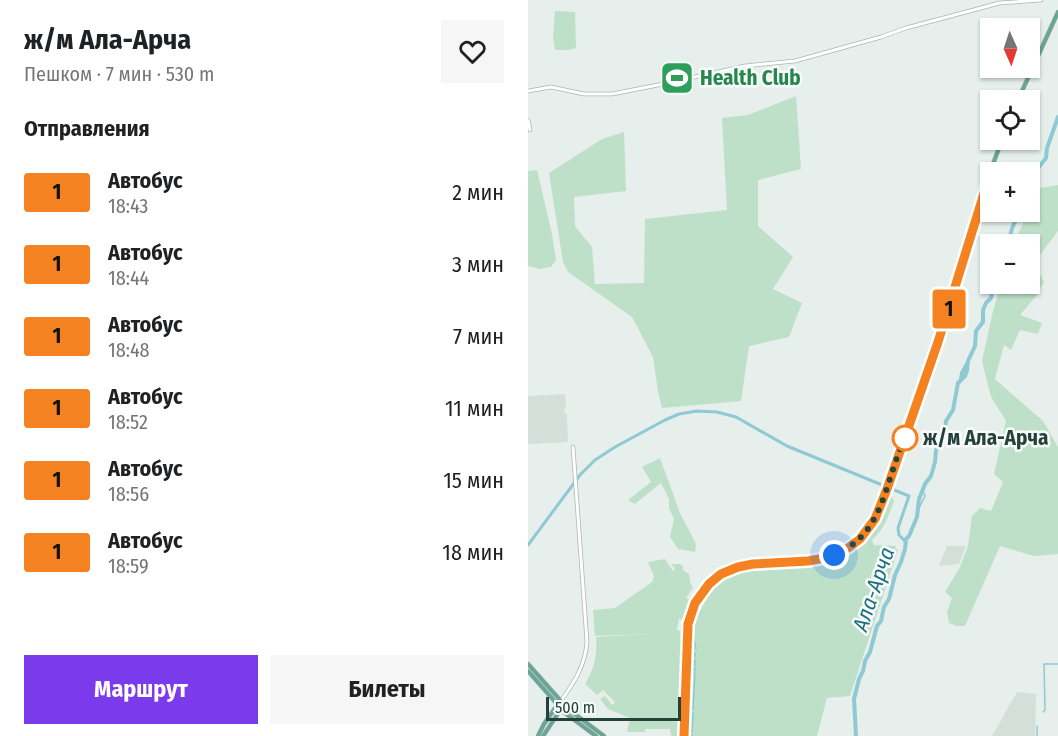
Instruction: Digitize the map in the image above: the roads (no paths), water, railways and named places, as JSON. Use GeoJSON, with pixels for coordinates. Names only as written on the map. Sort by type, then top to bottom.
{"type":"FeatureCollection","features":[{"type":"Feature","properties":{"kind":"main road"},"geometry":{"type":"LineString","coordinates":[[1023,90],[1058,12]]}},
{"type":"Feature","properties":{"kind":"main road"},"geometry":{"type":"LineString","coordinates":[[684,736],[688,624],[695,603],[704,589],[717,577],[738,567],[830,557],[860,539],[877,515],[938,342],[980,206]]}},
{"type":"Feature","properties":{"kind":"main road"},"geometry":{"type":"LineString","coordinates":[[528,664],[560,705],[604,736]]}},
{"type":"Feature","properties":{"kind":"main road"},"geometry":{"type":"LineString","coordinates":[[528,671],[560,705],[596,736]]}},
{"type":"Feature","properties":{"kind":"main road"},"geometry":{"type":"LineString","coordinates":[[538,736],[544,724],[560,705]]}},
{"type":"Feature","properties":{"kind":"main road"},"geometry":{"type":"LineString","coordinates":[[543,736],[560,705]]}},
{"type":"Feature","properties":{"kind":"street"},"geometry":{"type":"LineString","coordinates":[[528,90],[551,87],[584,94],[612,94],[658,86],[745,66],[795,61],[999,3],[1041,0]]}},
{"type":"Feature","properties":{"kind":"street"},"geometry":{"type":"LineString","coordinates":[[528,120],[530,130]]}},
{"type":"Feature","properties":{"kind":"street"},"geometry":{"type":"LineString","coordinates":[[560,705],[580,670],[586,654],[587,642],[573,447]]}},
{"type":"Feature","properties":{"kind":"waterway","name":"Ала-Арча"},"geometry":{"type":"LineString","coordinates":[[1040,166],[1046,158],[1047,148],[1058,117]]}},
{"type":"Feature","properties":{"kind":"waterway","name":"Ала-Арча"},"geometry":{"type":"LineString","coordinates":[[1010,234],[1015,222]]}},
{"type":"Feature","properties":{"kind":"waterway","name":"Ала-Арча"},"geometry":{"type":"LineString","coordinates":[[856,736],[854,699],[859,679],[884,607],[889,599],[906,539],[917,517],[919,499],[931,476],[936,450],[944,438],[946,421],[953,410],[958,383],[967,371],[968,361],[975,346],[976,331],[983,322],[983,310],[992,294]]}},
{"type":"Feature","properties":{"kind":"waterway","name":"Ала-Арча"},"geometry":{"type":"LineString","coordinates":[[961,379],[967,364]]}},
{"type":"Feature","properties":{"kind":"waterway","name":"Ала-Арча"},"geometry":{"type":"LineString","coordinates":[[965,368],[966,374]]}},
{"type":"Feature","properties":{"kind":"waterway"},"geometry":{"type":"LineString","coordinates":[[528,545],[580,475],[595,460],[665,420],[679,414],[697,411],[717,412],[736,417],[787,446],[909,496],[898,528],[899,535],[906,542]]}},
{"type":"Feature","properties":{"kind":"waterway"},"geometry":{"type":"LineString","coordinates":[[696,649],[693,632],[694,619],[702,600],[714,585],[742,571],[820,564],[846,555],[867,538],[875,527],[893,489]]}},
{"type":"Feature","properties":{"kind":"waterway"},"geometry":{"type":"LineString","coordinates":[[919,508],[925,496],[923,491]]}},
{"type":"Feature","properties":{"kind":"waterway"},"geometry":{"type":"LineString","coordinates":[[695,660],[695,665]]}},
{"type":"Feature","properties":{"kind":"waterway"},"geometry":{"type":"LineString","coordinates":[[1043,712],[1045,710],[1044,664],[1058,664]]}},
{"type":"Feature","properties":{"kind":"waterway"},"geometry":{"type":"LineString","coordinates":[[693,710],[695,673]]}},
{"type":"Feature","properties":{"kind":"waterway"},"geometry":{"type":"LineString","coordinates":[[692,732],[693,713]]}},
{"type":"Feature","properties":{"kind":"waterway"},"geometry":{"type":"LineString","coordinates":[[1037,726],[1037,736]]}},
{"type":"Feature","properties":{"kind":"place","name":"Health Club"},"geometry":{"type":"Point","coordinates":[677,78]}},
{"type":"Feature","properties":{"kind":"place","name":"ж/м Ала-Арча"},"geometry":{"type":"Point","coordinates":[905,438]}}]}
